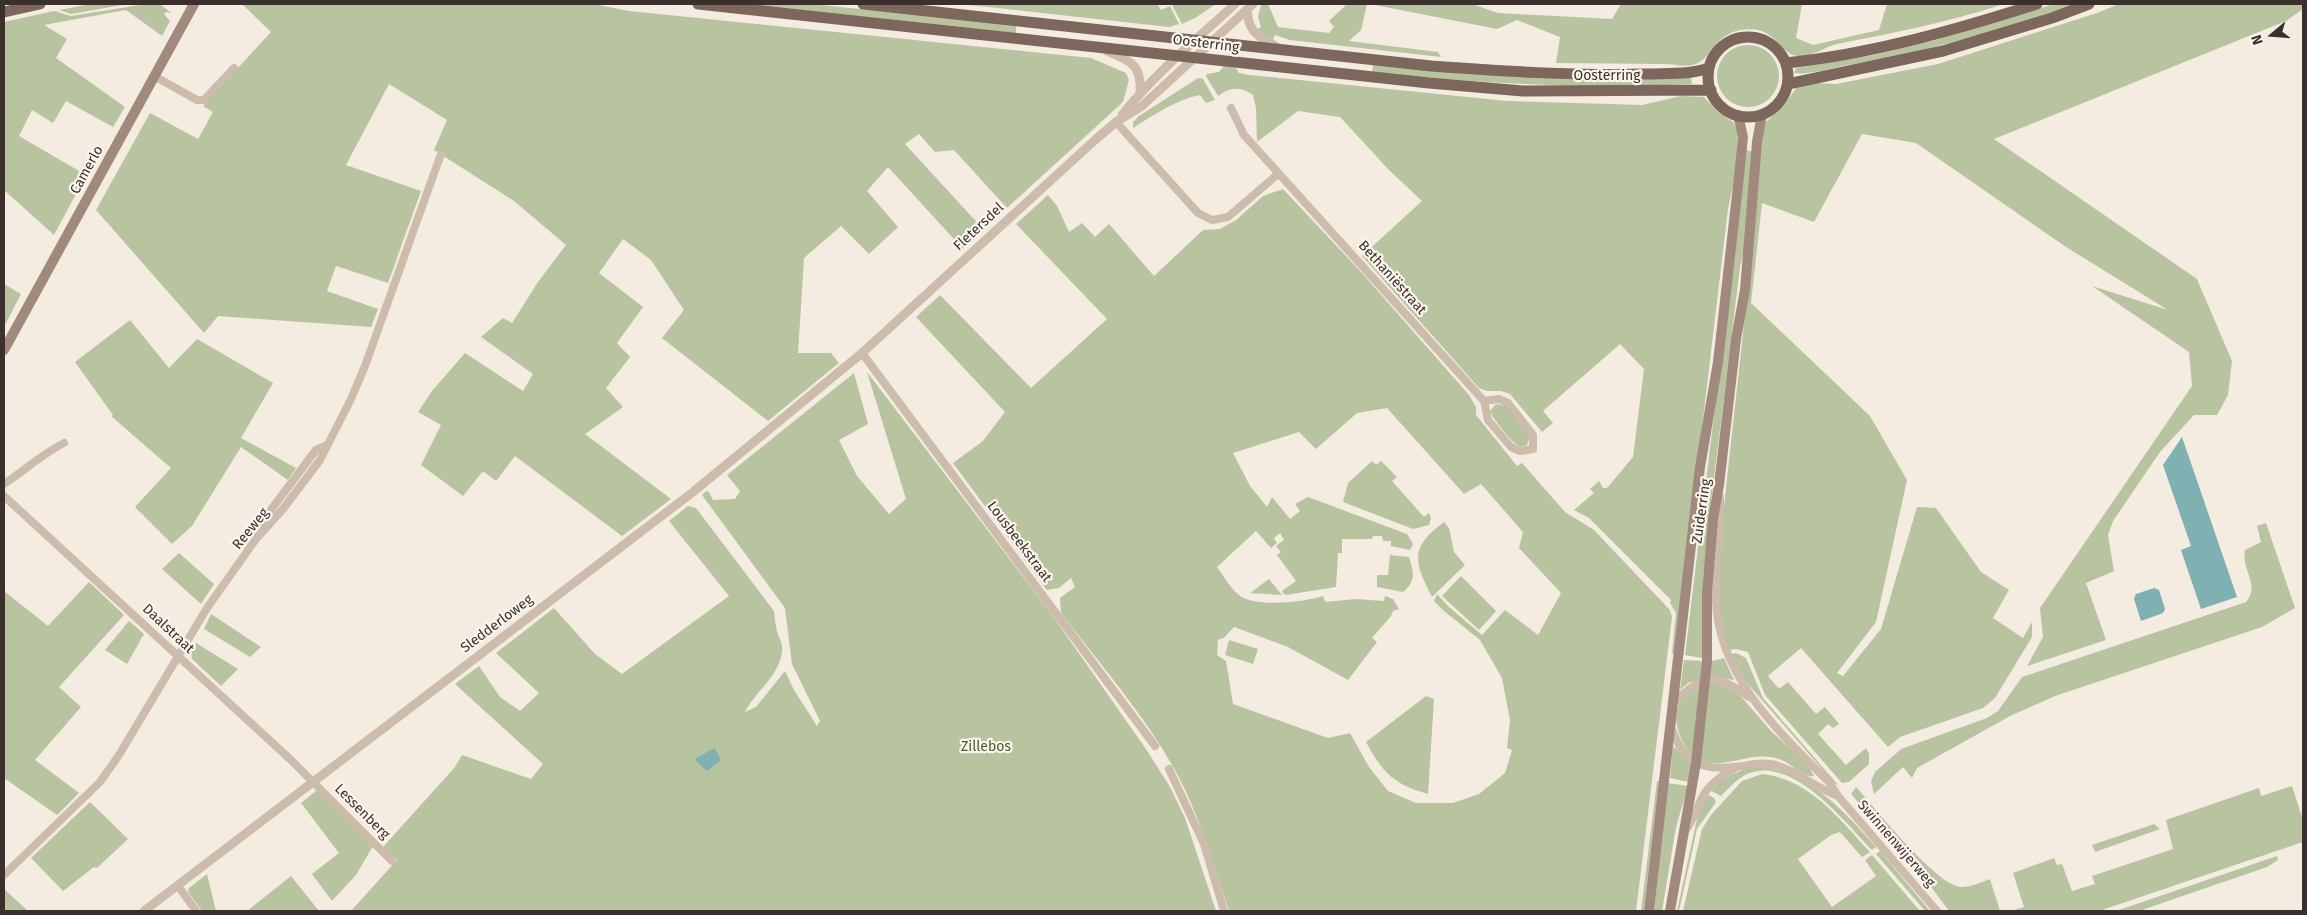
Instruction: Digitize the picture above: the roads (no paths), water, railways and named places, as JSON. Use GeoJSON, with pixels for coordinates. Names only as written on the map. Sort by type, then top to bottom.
{"type":"FeatureCollection","features":[{"type":"Feature","properties":{"kind":"main road"},"geometry":{"type":"LineString","coordinates":[[4,12],[40,4]]}},
{"type":"Feature","properties":{"kind":"main road","name":"Oosterring"},"geometry":{"type":"LineString","coordinates":[[698,4],[1100,48],[1523,91],[1711,90]]}},
{"type":"Feature","properties":{"kind":"main road","name":"Oosterring"},"geometry":{"type":"LineString","coordinates":[[863,4],[1431,66],[1619,75],[1694,72],[1710,68]]}},
{"type":"Feature","properties":{"kind":"main road"},"geometry":{"type":"LineString","coordinates":[[1786,62],[1887,46],[1946,32],[2037,4]]}},
{"type":"Feature","properties":{"kind":"main road"},"geometry":{"type":"LineString","coordinates":[[1788,84],[1943,51],[2005,33],[2089,4]]}},
{"type":"Feature","properties":{"kind":"main road","name":"Camerlo"},"geometry":{"type":"LineString","coordinates":[[4,350],[154,76],[189,7]]}},
{"type":"Feature","properties":{"kind":"main road"},"geometry":{"type":"LineString","coordinates":[[1746,37],[1758,38],[1770,43],[1786,62],[1788,84],[1776,105],[1762,114],[1750,117],[1738,115],[1724,109],[1711,90],[1710,68],[1714,56],[1722,46],[1733,40],[1746,37]]}},
{"type":"Feature","properties":{"kind":"main road","name":"Zuiderring"},"geometry":{"type":"LineString","coordinates":[[1670,911],[1696,763],[1708,640],[1705,623],[1706,593],[1713,519],[1719,486],[1736,339],[1750,246],[1757,142],[1762,114]]}},
{"type":"Feature","properties":{"kind":"main road","name":"Zuiderring"},"geometry":{"type":"LineString","coordinates":[[1649,911],[1700,467],[1718,362],[1738,186],[1743,137],[1738,115]]}},
{"type":"Feature","properties":{"kind":"street","name":"Fletersdel"},"geometry":{"type":"LineString","coordinates":[[862,353],[1116,122],[1140,93],[1178,55],[1235,4]]}},
{"type":"Feature","properties":{"kind":"street"},"geometry":{"type":"LineString","coordinates":[[1250,7],[1252,30],[1256,36],[1279,49]]}},
{"type":"Feature","properties":{"kind":"street","name":"Fletersdel"},"geometry":{"type":"LineString","coordinates":[[1116,122],[1142,106],[1250,7]]}},
{"type":"Feature","properties":{"kind":"street"},"geometry":{"type":"LineString","coordinates":[[1100,48],[1132,62],[1137,67],[1140,93]]}},
{"type":"Feature","properties":{"kind":"street"},"geometry":{"type":"LineString","coordinates":[[154,76],[198,100],[204,100],[234,68]]}},
{"type":"Feature","properties":{"kind":"street","name":"Bethaniëstraat"},"geometry":{"type":"LineString","coordinates":[[1231,108],[1244,135],[1484,401],[1488,420],[1511,447],[1520,451],[1533,449]]}},
{"type":"Feature","properties":{"kind":"street"},"geometry":{"type":"LineString","coordinates":[[1116,122],[1198,213],[1212,220],[1228,217],[1278,174]]}},
{"type":"Feature","properties":{"kind":"street","name":"Reeweg"},"geometry":{"type":"LineString","coordinates":[[4,875],[100,782],[207,608],[256,539],[258,527],[316,450],[325,446],[351,399],[365,366],[441,154]]}},
{"type":"Feature","properties":{"kind":"street","name":"Lousbeekstraat"},"geometry":{"type":"LineString","coordinates":[[862,353],[1156,746]]}},
{"type":"Feature","properties":{"kind":"street","name":"Sledderloweg"},"geometry":{"type":"LineString","coordinates":[[144,911],[693,492],[862,353]]}},
{"type":"Feature","properties":{"kind":"street"},"geometry":{"type":"LineString","coordinates":[[1484,401],[1499,399],[1508,403],[1533,434],[1533,449],[1539,456]]}},
{"type":"Feature","properties":{"kind":"street"},"geometry":{"type":"LineString","coordinates":[[4,484],[28,468],[51,449],[64,443]]}},
{"type":"Feature","properties":{"kind":"street","name":"Swinnenwijerweg"},"geometry":{"type":"LineString","coordinates":[[1719,486],[1720,519],[1716,600],[1719,623],[1727,655],[1734,671],[1754,701]]}},
{"type":"Feature","properties":{"kind":"street","name":"Daalstraat"},"geometry":{"type":"LineString","coordinates":[[4,496],[179,656],[312,782]]}},
{"type":"Feature","properties":{"kind":"street"},"geometry":{"type":"LineString","coordinates":[[1674,703],[1688,688],[1705,680]]}},
{"type":"Feature","properties":{"kind":"street","name":"Swinnenwijerweg"},"geometry":{"type":"LineString","coordinates":[[1705,680],[1733,684],[1754,701],[1829,782],[1838,796],[1936,910]]}},
{"type":"Feature","properties":{"kind":"street"},"geometry":{"type":"LineString","coordinates":[[1671,726],[1677,745],[1696,763]]}},
{"type":"Feature","properties":{"kind":"street","name":"Swinnenwijerweg"},"geometry":{"type":"LineString","coordinates":[[1696,763],[1714,768],[1760,763],[1773,764],[1788,769],[1825,792],[1838,796]]}},
{"type":"Feature","properties":{"kind":"street","name":"Swinnenwijerweg"},"geometry":{"type":"LineString","coordinates":[[1685,831],[1692,822],[1707,791],[1720,777],[1736,767]]}},
{"type":"Feature","properties":{"kind":"street"},"geometry":{"type":"LineString","coordinates":[[1169,769],[1204,844],[1224,911]]}},
{"type":"Feature","properties":{"kind":"street","name":"Lessenberg"},"geometry":{"type":"LineString","coordinates":[[312,782],[392,861]]}},
{"type":"Feature","properties":{"kind":"street"},"geometry":{"type":"LineString","coordinates":[[178,886],[196,911]]}},
{"type":"Feature","properties":{"kind":"water"},"geometry":{"type":"Polygon","coordinates":[[[2182,437],[2237,597],[2201,609],[2181,550],[2191,546],[2163,465],[2182,437]]]}},
{"type":"Feature","properties":{"kind":"water"},"geometry":{"type":"Polygon","coordinates":[[[2154,588],[2159,590],[2165,609],[2163,613],[2141,621],[2134,599],[2136,594],[2154,588]]]}},
{"type":"Feature","properties":{"kind":"water"},"geometry":{"type":"Polygon","coordinates":[[[715,748],[721,760],[707,771],[696,761],[696,758],[715,748]]]}},
{"type":"Feature","properties":{"kind":"park label","name":"Zillebos"},"geometry":{"type":"Point","coordinates":[986,747]}}]}
